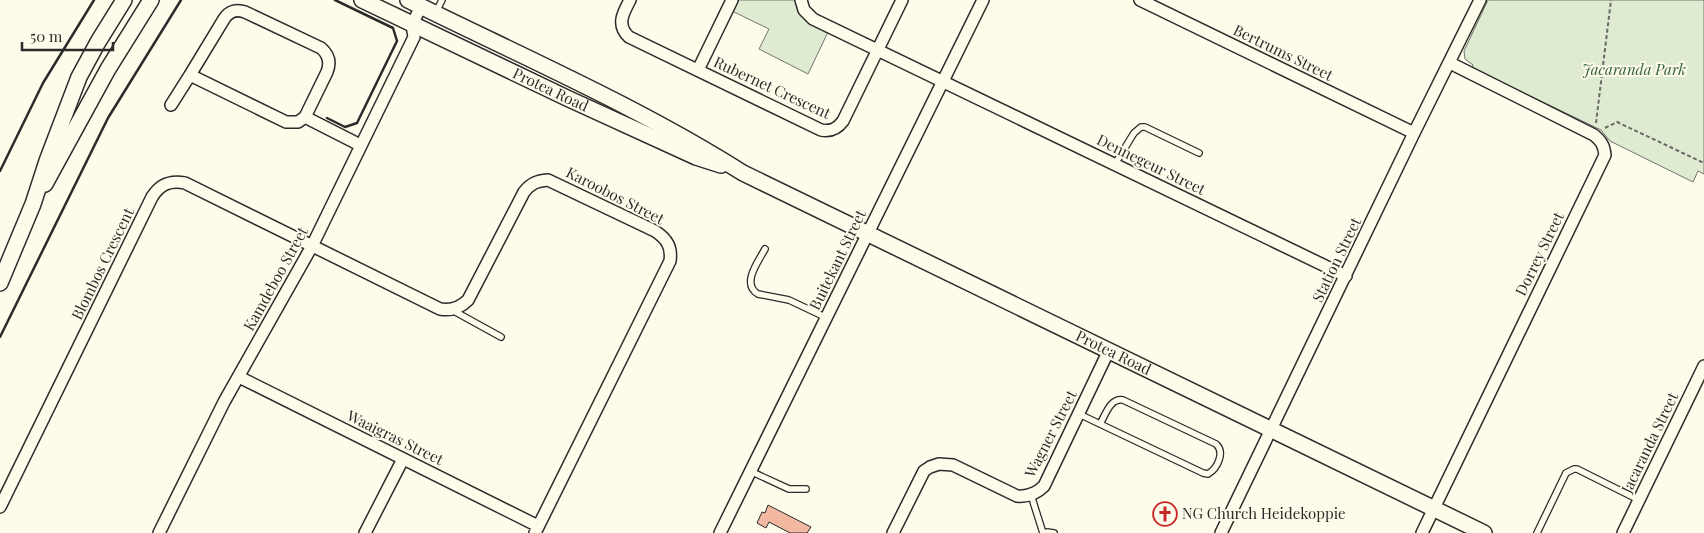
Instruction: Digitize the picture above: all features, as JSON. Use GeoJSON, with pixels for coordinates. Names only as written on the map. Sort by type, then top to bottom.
{"type":"FeatureCollection","features":[{"type":"Feature","properties":{"kind":"street"},"geometry":{"type":"LineString","coordinates":[[0,283],[33,204],[79,77],[124,0]]}},
{"type":"Feature","properties":{"kind":"street"},"geometry":{"type":"LineString","coordinates":[[33,204],[108,69],[151,0]]}},
{"type":"Feature","properties":{"kind":"street","name":"Protea Road"},"geometry":{"type":"LineString","coordinates":[[362,0],[417,31],[696,157],[743,173]]}},
{"type":"Feature","properties":{"kind":"street","name":"Rubernet Crescent"},"geometry":{"type":"LineString","coordinates":[[630,0],[622,19],[623,29],[629,37],[821,130],[828,131],[839,126],[843,121],[902,0]]}},
{"type":"Feature","properties":{"kind":"street"},"geometry":{"type":"LineString","coordinates":[[698,70],[732,0]]}},
{"type":"Feature","properties":{"kind":"street","name":"Dennegeur Street"},"geometry":{"type":"LineString","coordinates":[[801,0],[804,10],[813,19],[1346,276]]}},
{"type":"Feature","properties":{"kind":"street","name":"Buitekant Street"},"geometry":{"type":"LineString","coordinates":[[720,533],[984,0]]}},
{"type":"Feature","properties":{"kind":"street","name":"Bertrums Street"},"geometry":{"type":"LineString","coordinates":[[1140,0],[1414,133]]}},
{"type":"Feature","properties":{"kind":"street","name":"Station Street"},"geometry":{"type":"LineString","coordinates":[[1221,533],[1480,0]]}},
{"type":"Feature","properties":{"kind":"street","name":"Protea Road"},"geometry":{"type":"LineString","coordinates":[[418,2],[439,6],[578,82],[702,146],[743,173],[1484,533]]}},
{"type":"Feature","properties":{"kind":"street","name":"Kamdeboo Street"},"geometry":{"type":"LineString","coordinates":[[417,31],[418,2]]}},
{"type":"Feature","properties":{"kind":"street","name":"Kamdeboo Street"},"geometry":{"type":"LineString","coordinates":[[159,533],[224,402],[312,246],[417,31],[439,6]]}},
{"type":"Feature","properties":{"kind":"street"},"geometry":{"type":"LineString","coordinates":[[171,105],[227,15],[234,11],[242,11],[320,48],[327,55],[328,68],[305,117],[298,122],[286,122],[190,75]]}},
{"type":"Feature","properties":{"kind":"street"},"geometry":{"type":"LineString","coordinates":[[1450,63],[1594,135]]}},
{"type":"Feature","properties":{"kind":"street"},"geometry":{"type":"LineString","coordinates":[[305,117],[360,145]]}},
{"type":"Feature","properties":{"kind":"street","name":"Dorrey Street"},"geometry":{"type":"LineString","coordinates":[[1422,533],[1604,155],[1604,147],[1601,141],[1594,135]]}},
{"type":"Feature","properties":{"kind":"street","name":"Karoobos Street"},"geometry":{"type":"LineString","coordinates":[[452,310],[468,300],[524,192],[537,181],[548,180],[556,182],[655,231],[669,245],[670,261],[537,530]]}},
{"type":"Feature","properties":{"kind":"street","name":"Blombos Crescent"},"geometry":{"type":"LineString","coordinates":[[0,507],[148,206],[160,187],[172,182],[185,183],[312,246]]}},
{"type":"Feature","properties":{"kind":"street"},"geometry":{"type":"LineString","coordinates":[[312,246],[440,309],[452,310]]}},
{"type":"Feature","properties":{"kind":"street","name":"Wagner Street"},"geometry":{"type":"LineString","coordinates":[[893,533],[924,472],[930,467],[939,464],[953,465],[1017,496],[1031,495],[1038,492],[1044,486],[1109,350]]}},
{"type":"Feature","properties":{"kind":"street","name":"Jacaranda Street"},"geometry":{"type":"LineString","coordinates":[[1623,533],[1704,366]]}},
{"type":"Feature","properties":{"kind":"street","name":"Waaigras Street"},"geometry":{"type":"LineString","coordinates":[[239,377],[403,459],[537,530]]}},
{"type":"Feature","properties":{"kind":"street"},"geometry":{"type":"LineString","coordinates":[[365,533],[403,459]]}},
{"type":"Feature","properties":{"kind":"lane"},"geometry":{"type":"LineString","coordinates":[[1115,164],[1134,133],[1141,127],[1145,127],[1199,153]]}},
{"type":"Feature","properties":{"kind":"lane"},"geometry":{"type":"LineString","coordinates":[[765,249],[750,278],[751,288],[758,294],[789,300],[827,318]]}},
{"type":"Feature","properties":{"kind":"lane"},"geometry":{"type":"LineString","coordinates":[[452,310],[501,337]]}},
{"type":"Feature","properties":{"kind":"lane"},"geometry":{"type":"LineString","coordinates":[[1078,414],[1208,474],[1212,473],[1221,454],[1220,447],[1216,444],[1123,400],[1118,399],[1112,403],[1100,424]]}},
{"type":"Feature","properties":{"kind":"lane"},"geometry":{"type":"LineString","coordinates":[[1537,533],[1566,473],[1574,468],[1639,500]]}},
{"type":"Feature","properties":{"kind":"lane"},"geometry":{"type":"LineString","coordinates":[[750,471],[789,490],[806,489]]}},
{"type":"Feature","properties":{"kind":"lane"},"geometry":{"type":"LineString","coordinates":[[1031,495],[1044,533],[1054,533]]}},
{"type":"Feature","properties":{"kind":"path"},"geometry":{"type":"LineString","coordinates":[[1594,135],[1611,0]]}},
{"type":"Feature","properties":{"kind":"path"},"geometry":{"type":"LineString","coordinates":[[1594,135],[1617,122],[1704,163]]}},
{"type":"Feature","properties":{"kind":"green space"},"geometry":{"type":"Polygon","coordinates":[[[737,0],[797,0],[804,17],[828,32],[808,74],[759,49],[769,29],[732,11],[737,0]]]}},
{"type":"Feature","properties":{"kind":"green space","name":"Jacaranda Park"},"geometry":{"type":"Polygon","coordinates":[[[1488,0],[1704,0],[1704,174],[1698,171],[1693,182],[1610,141],[1601,130],[1472,68],[1473,65],[1465,59],[1464,51],[1488,0]]]}},
{"type":"Feature","properties":{"kind":"building"},"geometry":{"type":"Polygon","coordinates":[[[768,505],[811,527],[807,533],[790,533],[769,522],[766,528],[757,523],[762,512],[765,513],[768,505]]]}},
{"type":"Feature","properties":{"kind":"wall"},"geometry":{"type":"LineString","coordinates":[[0,171],[43,83],[94,0]]}},
{"type":"Feature","properties":{"kind":"wall"},"geometry":{"type":"LineString","coordinates":[[0,337],[108,118],[181,0]]}},
{"type":"Feature","properties":{"kind":"wall"},"geometry":{"type":"LineString","coordinates":[[327,118],[345,127],[357,123],[397,41],[393,28],[335,0]]}},
{"type":"Feature","properties":{"kind":"place","name":"NG Church Heidekoppie"},"geometry":{"type":"Point","coordinates":[1165,514]}}]}
